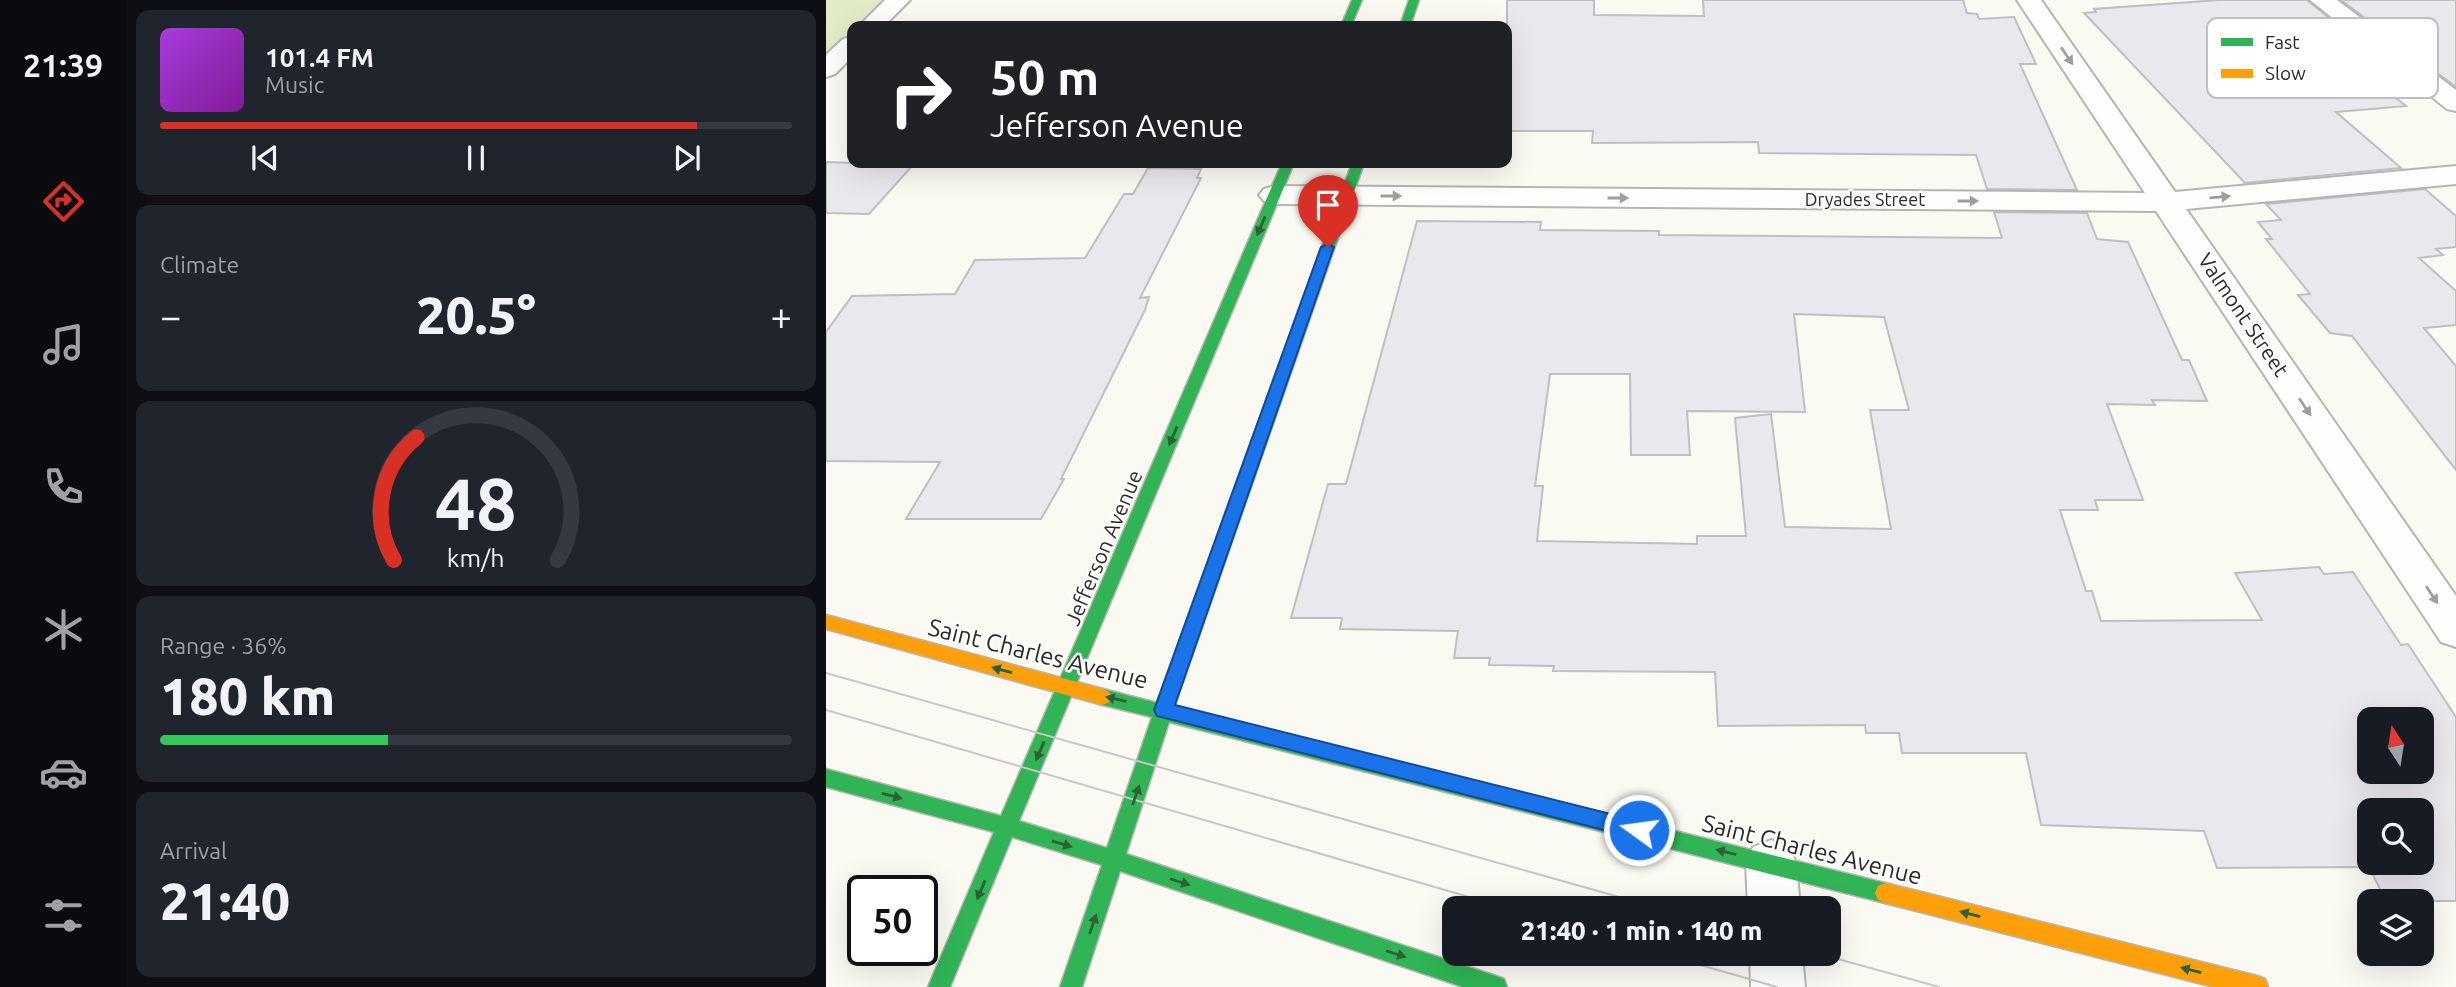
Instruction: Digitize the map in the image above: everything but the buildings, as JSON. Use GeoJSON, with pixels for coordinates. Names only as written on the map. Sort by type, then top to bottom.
{"type":"FeatureCollection","features":[{"type":"Feature","properties":{"kind":"street"},"geometry":{"type":"LineString","coordinates":[[876,21],[898,0]]}},
{"type":"Feature","properties":{"kind":"street"},"geometry":{"type":"LineString","coordinates":[[1348,21],[1357,0]]}},
{"type":"Feature","properties":{"kind":"street"},"geometry":{"type":"LineString","coordinates":[[1407,21],[1414,0]]}},
{"type":"Feature","properties":{"kind":"street","name":"Valmont Street"},"geometry":{"type":"LineString","coordinates":[[2029,0],[2456,630]]}},
{"type":"Feature","properties":{"kind":"street"},"geometry":{"type":"LineString","coordinates":[[2322,0],[2345,18]]}},
{"type":"Feature","properties":{"kind":"street"},"geometry":{"type":"LineString","coordinates":[[826,69],[847,49]]}},
{"type":"Feature","properties":{"kind":"street"},"geometry":{"type":"LineString","coordinates":[[2438,89],[2456,103]]}},
{"type":"Feature","properties":{"kind":"street","name":"Jefferson Avenue"},"geometry":{"type":"LineString","coordinates":[[939,987],[1068,689],[1285,168]]}},
{"type":"Feature","properties":{"kind":"street"},"geometry":{"type":"LineString","coordinates":[[1071,987],[1164,710],[1356,168]]}},
{"type":"Feature","properties":{"kind":"street","name":"Dryades Street"},"geometry":{"type":"LineString","coordinates":[[1274,195],[2166,202],[2456,175]]}},
{"type":"Feature","properties":{"kind":"street","name":"Saint Charles Avenue"},"geometry":{"type":"LineString","coordinates":[[826,622],[1068,689],[1164,710],[1773,886],[2257,987]]}},
{"type":"Feature","properties":{"kind":"street"},"geometry":{"type":"LineString","coordinates":[[826,778],[1008,827],[1115,860],[1496,987]]}},
{"type":"Feature","properties":{"kind":"street"},"geometry":{"type":"LineString","coordinates":[[1777,966],[1779,987]]}},
{"type":"Feature","properties":{"kind":"green space"},"geometry":{"type":"Polygon","coordinates":[[[826,0],[898,0],[876,21],[847,21],[847,49],[826,69],[826,0]]]}},
{"type":"Feature","properties":{"kind":"tram line"},"geometry":{"type":"LineString","coordinates":[[826,673],[1616,896]]}},
{"type":"Feature","properties":{"kind":"tram line"},"geometry":{"type":"LineString","coordinates":[[826,710],[1466,896]]}},
{"type":"Feature","properties":{"kind":"tram line"},"geometry":{"type":"LineString","coordinates":[[1841,960],[1939,987]]}},
{"type":"Feature","properties":{"kind":"tram line"},"geometry":{"type":"LineString","coordinates":[[1704,966],[1777,987]]}},
{"type":"Feature","properties":{"kind":"traffic: fast"},"geometry":{"type":"LineString","coordinates":[[1348,21],[1357,0]]}},
{"type":"Feature","properties":{"kind":"traffic: fast"},"geometry":{"type":"LineString","coordinates":[[1407,21],[1414,0]]}},
{"type":"Feature","properties":{"kind":"traffic: fast"},"geometry":{"type":"LineString","coordinates":[[939,987],[1286,168]]}},
{"type":"Feature","properties":{"kind":"traffic: fast"},"geometry":{"type":"LineString","coordinates":[[1071,987],[1164,710],[1356,168]]}},
{"type":"Feature","properties":{"kind":"traffic: fast"},"geometry":{"type":"LineString","coordinates":[[1103,697],[1885,893]]}},
{"type":"Feature","properties":{"kind":"traffic: fast"},"geometry":{"type":"LineString","coordinates":[[826,778],[1008,827],[1115,860],[1496,987]]}},
{"type":"Feature","properties":{"kind":"traffic: slow"},"geometry":{"type":"LineString","coordinates":[[826,622],[1103,697]]}},
{"type":"Feature","properties":{"kind":"traffic: slow"},"geometry":{"type":"LineString","coordinates":[[1885,893],[2257,987]]}},
{"type":"Feature","properties":{"kind":"route"},"geometry":{"type":"LineString","coordinates":[[1328,247],[1164,710],[1639,830]]}}]}
